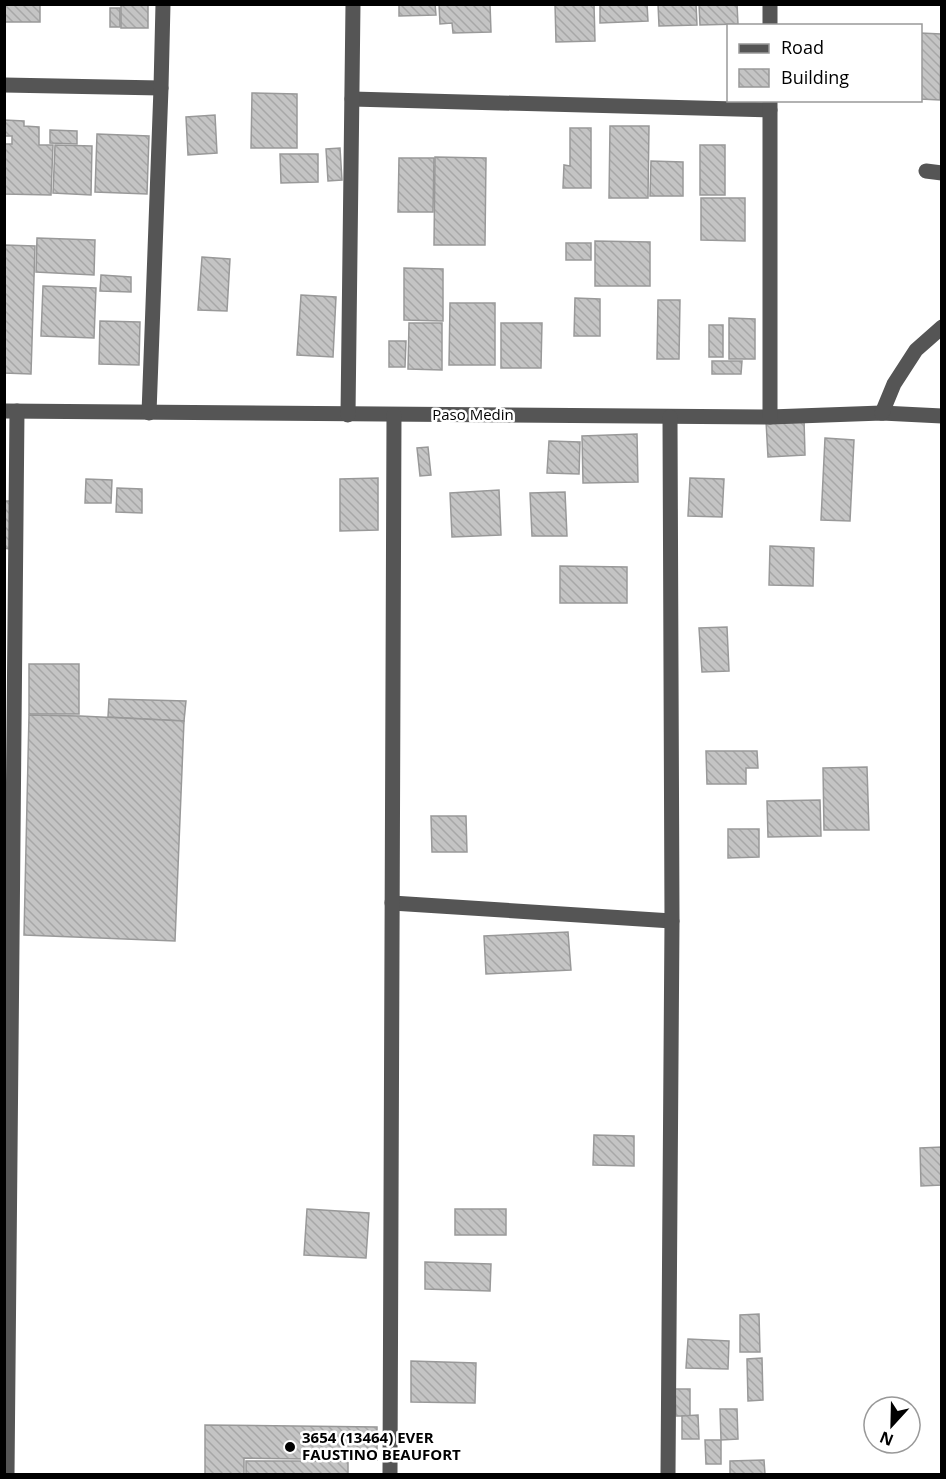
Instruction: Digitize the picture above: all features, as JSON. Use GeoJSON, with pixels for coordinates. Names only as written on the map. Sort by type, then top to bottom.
{"type":"FeatureCollection","features":[{"type":"Feature","properties":{"kind":"street"},"geometry":{"type":"LineString","coordinates":[[149,413],[163,4]]}},
{"type":"Feature","properties":{"kind":"street"},"geometry":{"type":"LineString","coordinates":[[348,415],[353,4]]}},
{"type":"Feature","properties":{"kind":"street"},"geometry":{"type":"LineString","coordinates":[[770,4],[770,24]]}},
{"type":"Feature","properties":{"kind":"street"},"geometry":{"type":"LineString","coordinates":[[4,85],[161,88]]}},
{"type":"Feature","properties":{"kind":"street"},"geometry":{"type":"LineString","coordinates":[[352,99],[770,105],[770,417]]}},
{"type":"Feature","properties":{"kind":"street"},"geometry":{"type":"LineString","coordinates":[[882,413],[894,384],[916,350],[942,327]]}},
{"type":"Feature","properties":{"kind":"street"},"geometry":{"type":"LineString","coordinates":[[7,1474],[10,411]]}},
{"type":"Feature","properties":{"kind":"street","name":"Paso Medin"},"geometry":{"type":"LineString","coordinates":[[10,411],[670,417],[770,417],[882,413],[942,416]]}},
{"type":"Feature","properties":{"kind":"street"},"geometry":{"type":"LineString","coordinates":[[390,1474],[394,415]]}},
{"type":"Feature","properties":{"kind":"street"},"geometry":{"type":"LineString","coordinates":[[668,1474],[672,921],[670,417]]}},
{"type":"Feature","properties":{"kind":"street"},"geometry":{"type":"LineString","coordinates":[[392,903],[672,921]]}},
{"type":"Feature","properties":{"kind":"building"},"geometry":{"type":"Polygon","coordinates":[[[4,4],[40,4],[40,22],[4,22],[4,4]]]}},
{"type":"Feature","properties":{"kind":"building"},"geometry":{"type":"Polygon","coordinates":[[[121,4],[148,4],[148,28],[121,28],[121,4]]]}},
{"type":"Feature","properties":{"kind":"building"},"geometry":{"type":"Polygon","coordinates":[[[399,4],[435,4],[436,15],[399,16],[399,4]]]}},
{"type":"Feature","properties":{"kind":"building"},"geometry":{"type":"Polygon","coordinates":[[[439,4],[490,4],[491,32],[453,33],[452,23],[440,24],[439,4]]]}},
{"type":"Feature","properties":{"kind":"building"},"geometry":{"type":"Polygon","coordinates":[[[555,4],[594,4],[595,41],[556,42],[555,4]]]}},
{"type":"Feature","properties":{"kind":"building"},"geometry":{"type":"Polygon","coordinates":[[[600,4],[647,4],[648,21],[600,23],[600,4]]]}},
{"type":"Feature","properties":{"kind":"building"},"geometry":{"type":"Polygon","coordinates":[[[658,4],[696,4],[697,25],[659,26],[658,4]]]}},
{"type":"Feature","properties":{"kind":"building"},"geometry":{"type":"Polygon","coordinates":[[[699,4],[737,4],[738,24],[700,25],[699,4]]]}},
{"type":"Feature","properties":{"kind":"building"},"geometry":{"type":"Polygon","coordinates":[[[110,8],[120,8],[120,27],[110,27],[110,8]]]}},
{"type":"Feature","properties":{"kind":"building"},"geometry":{"type":"Polygon","coordinates":[[[922,33],[941,34],[940,100],[922,99],[922,33]]]}},
{"type":"Feature","properties":{"kind":"building"},"geometry":{"type":"Polygon","coordinates":[[[252,93],[297,94],[297,148],[251,148],[252,93]]]}},
{"type":"Feature","properties":{"kind":"building"},"geometry":{"type":"Polygon","coordinates":[[[215,115],[217,153],[188,155],[186,117],[215,115]]]}},
{"type":"Feature","properties":{"kind":"building"},"geometry":{"type":"Polygon","coordinates":[[[4,120],[24,121],[24,126],[39,127],[39,145],[53,145],[51,195],[4,194],[4,144],[12,144],[12,136],[4,136],[4,120]]]}},
{"type":"Feature","properties":{"kind":"building"},"geometry":{"type":"Polygon","coordinates":[[[610,126],[649,126],[648,198],[609,198],[610,126]]]}},
{"type":"Feature","properties":{"kind":"building"},"geometry":{"type":"Polygon","coordinates":[[[570,128],[591,128],[591,188],[563,188],[564,165],[570,166],[570,128]]]}},
{"type":"Feature","properties":{"kind":"building"},"geometry":{"type":"Polygon","coordinates":[[[50,130],[77,131],[77,144],[50,143],[50,130]]]}},
{"type":"Feature","properties":{"kind":"building"},"geometry":{"type":"Polygon","coordinates":[[[97,134],[149,136],[147,194],[95,192],[97,134]]]}},
{"type":"Feature","properties":{"kind":"building"},"geometry":{"type":"Polygon","coordinates":[[[55,145],[92,146],[91,195],[53,193],[55,145]]]}},
{"type":"Feature","properties":{"kind":"building"},"geometry":{"type":"Polygon","coordinates":[[[700,145],[725,145],[725,195],[700,195],[700,145]]]}},
{"type":"Feature","properties":{"kind":"building"},"geometry":{"type":"Polygon","coordinates":[[[340,148],[342,180],[328,181],[326,149],[340,148]]]}},
{"type":"Feature","properties":{"kind":"building"},"geometry":{"type":"Polygon","coordinates":[[[280,154],[318,154],[318,182],[281,183],[280,154]]]}},
{"type":"Feature","properties":{"kind":"building"},"geometry":{"type":"Polygon","coordinates":[[[435,157],[486,158],[485,245],[434,245],[435,157]]]}},
{"type":"Feature","properties":{"kind":"building"},"geometry":{"type":"Polygon","coordinates":[[[399,158],[434,158],[433,212],[398,212],[399,158]]]}},
{"type":"Feature","properties":{"kind":"building"},"geometry":{"type":"Polygon","coordinates":[[[651,161],[683,162],[683,196],[650,196],[651,161]]]}},
{"type":"Feature","properties":{"kind":"building"},"geometry":{"type":"Polygon","coordinates":[[[701,198],[745,198],[745,241],[701,240],[701,198]]]}},
{"type":"Feature","properties":{"kind":"building"},"geometry":{"type":"Polygon","coordinates":[[[37,238],[95,240],[94,275],[36,272],[37,238]]]}},
{"type":"Feature","properties":{"kind":"building"},"geometry":{"type":"Polygon","coordinates":[[[595,241],[650,242],[650,286],[595,286],[595,241]]]}},
{"type":"Feature","properties":{"kind":"building"},"geometry":{"type":"Polygon","coordinates":[[[566,243],[591,243],[591,260],[566,260],[566,243]]]}},
{"type":"Feature","properties":{"kind":"building"},"geometry":{"type":"Polygon","coordinates":[[[4,245],[35,246],[31,374],[4,373],[4,245]]]}},
{"type":"Feature","properties":{"kind":"building"},"geometry":{"type":"Polygon","coordinates":[[[202,257],[230,259],[227,311],[198,310],[202,257]]]}},
{"type":"Feature","properties":{"kind":"building"},"geometry":{"type":"Polygon","coordinates":[[[404,268],[443,269],[443,321],[404,320],[404,268]]]}},
{"type":"Feature","properties":{"kind":"building"},"geometry":{"type":"Polygon","coordinates":[[[101,275],[131,277],[131,292],[100,291],[101,275]]]}},
{"type":"Feature","properties":{"kind":"building"},"geometry":{"type":"Polygon","coordinates":[[[43,286],[96,288],[94,338],[41,336],[43,286]]]}},
{"type":"Feature","properties":{"kind":"building"},"geometry":{"type":"Polygon","coordinates":[[[301,295],[336,297],[333,357],[297,355],[301,295]]]}},
{"type":"Feature","properties":{"kind":"building"},"geometry":{"type":"Polygon","coordinates":[[[575,298],[600,299],[600,336],[574,336],[575,298]]]}},
{"type":"Feature","properties":{"kind":"building"},"geometry":{"type":"Polygon","coordinates":[[[658,300],[680,300],[679,359],[657,359],[658,300]]]}},
{"type":"Feature","properties":{"kind":"building"},"geometry":{"type":"Polygon","coordinates":[[[450,303],[495,303],[495,365],[449,365],[450,303]]]}},
{"type":"Feature","properties":{"kind":"building"},"geometry":{"type":"Polygon","coordinates":[[[729,318],[755,319],[755,359],[729,359],[729,318]]]}},
{"type":"Feature","properties":{"kind":"building"},"geometry":{"type":"Polygon","coordinates":[[[100,321],[140,322],[139,365],[99,364],[100,321]]]}},
{"type":"Feature","properties":{"kind":"building"},"geometry":{"type":"Polygon","coordinates":[[[409,323],[442,323],[442,370],[408,369],[409,323]]]}},
{"type":"Feature","properties":{"kind":"building"},"geometry":{"type":"Polygon","coordinates":[[[501,323],[542,323],[541,368],[501,368],[501,323]]]}},
{"type":"Feature","properties":{"kind":"building"},"geometry":{"type":"Polygon","coordinates":[[[709,325],[723,325],[723,357],[709,357],[709,325]]]}},
{"type":"Feature","properties":{"kind":"building"},"geometry":{"type":"Polygon","coordinates":[[[389,341],[406,341],[405,367],[389,367],[389,341]]]}},
{"type":"Feature","properties":{"kind":"building"},"geometry":{"type":"Polygon","coordinates":[[[712,361],[742,361],[741,374],[712,374],[712,361]]]}},
{"type":"Feature","properties":{"kind":"building"},"geometry":{"type":"Polygon","coordinates":[[[804,419],[805,455],[768,457],[766,421],[804,419]]]}},
{"type":"Feature","properties":{"kind":"building"},"geometry":{"type":"Polygon","coordinates":[[[637,434],[638,482],[583,483],[582,436],[637,434]]]}},
{"type":"Feature","properties":{"kind":"building"},"geometry":{"type":"Polygon","coordinates":[[[825,438],[854,440],[850,521],[821,520],[825,438]]]}},
{"type":"Feature","properties":{"kind":"building"},"geometry":{"type":"Polygon","coordinates":[[[549,441],[580,442],[579,474],[547,473],[549,441]]]}},
{"type":"Feature","properties":{"kind":"building"},"geometry":{"type":"Polygon","coordinates":[[[428,447],[431,475],[420,476],[417,448],[428,447]]]}},
{"type":"Feature","properties":{"kind":"building"},"geometry":{"type":"Polygon","coordinates":[[[378,478],[378,530],[340,531],[340,479],[378,478]]]}},
{"type":"Feature","properties":{"kind":"building"},"geometry":{"type":"Polygon","coordinates":[[[690,478],[724,479],[722,517],[688,516],[690,478]]]}},
{"type":"Feature","properties":{"kind":"building"},"geometry":{"type":"Polygon","coordinates":[[[86,479],[112,480],[111,503],[85,503],[86,479]]]}},
{"type":"Feature","properties":{"kind":"building"},"geometry":{"type":"Polygon","coordinates":[[[117,488],[142,489],[142,513],[116,512],[117,488]]]}},
{"type":"Feature","properties":{"kind":"building"},"geometry":{"type":"Polygon","coordinates":[[[499,490],[501,535],[452,537],[450,493],[499,490]]]}},
{"type":"Feature","properties":{"kind":"building"},"geometry":{"type":"Polygon","coordinates":[[[565,492],[567,536],[532,536],[530,493],[565,492]]]}},
{"type":"Feature","properties":{"kind":"building"},"geometry":{"type":"Polygon","coordinates":[[[4,501],[11,501],[10,549],[4,548],[4,501]]]}},
{"type":"Feature","properties":{"kind":"building"},"geometry":{"type":"Polygon","coordinates":[[[770,546],[814,548],[813,586],[769,585],[770,546]]]}},
{"type":"Feature","properties":{"kind":"building"},"geometry":{"type":"Polygon","coordinates":[[[560,566],[627,567],[627,603],[560,603],[560,566]]]}},
{"type":"Feature","properties":{"kind":"building"},"geometry":{"type":"Polygon","coordinates":[[[727,627],[729,671],[702,672],[699,628],[727,627]]]}},
{"type":"Feature","properties":{"kind":"building"},"geometry":{"type":"Polygon","coordinates":[[[29,664],[79,664],[79,714],[29,714],[29,664]]]}},
{"type":"Feature","properties":{"kind":"building"},"geometry":{"type":"Polygon","coordinates":[[[109,699],[186,701],[184,721],[108,717],[109,699]]]}},
{"type":"Feature","properties":{"kind":"building"},"geometry":{"type":"Polygon","coordinates":[[[29,715],[184,721],[175,941],[24,935],[29,715]]]}},
{"type":"Feature","properties":{"kind":"building"},"geometry":{"type":"Polygon","coordinates":[[[706,751],[757,751],[758,768],[746,768],[746,784],[707,784],[706,751]]]}},
{"type":"Feature","properties":{"kind":"building"},"geometry":{"type":"Polygon","coordinates":[[[867,767],[869,830],[824,830],[823,768],[867,767]]]}},
{"type":"Feature","properties":{"kind":"building"},"geometry":{"type":"Polygon","coordinates":[[[820,800],[821,836],[768,837],[767,801],[820,800]]]}},
{"type":"Feature","properties":{"kind":"building"},"geometry":{"type":"Polygon","coordinates":[[[431,816],[466,816],[467,852],[432,852],[431,816]]]}},
{"type":"Feature","properties":{"kind":"building"},"geometry":{"type":"Polygon","coordinates":[[[728,829],[759,829],[759,857],[728,858],[728,829]]]}},
{"type":"Feature","properties":{"kind":"building"},"geometry":{"type":"Polygon","coordinates":[[[568,932],[571,970],[486,974],[484,936],[568,932]]]}},
{"type":"Feature","properties":{"kind":"building"},"geometry":{"type":"Polygon","coordinates":[[[594,1135],[634,1136],[634,1166],[593,1165],[594,1135]]]}},
{"type":"Feature","properties":{"kind":"building"},"geometry":{"type":"Polygon","coordinates":[[[942,1147],[942,1185],[921,1186],[920,1148],[942,1147]]]}},
{"type":"Feature","properties":{"kind":"building"},"geometry":{"type":"Polygon","coordinates":[[[307,1209],[369,1213],[366,1258],[304,1255],[307,1209]]]}},
{"type":"Feature","properties":{"kind":"building"},"geometry":{"type":"Polygon","coordinates":[[[455,1209],[506,1209],[506,1235],[455,1235],[455,1209]]]}},
{"type":"Feature","properties":{"kind":"building"},"geometry":{"type":"Polygon","coordinates":[[[425,1262],[491,1264],[490,1291],[425,1289],[425,1262]]]}},
{"type":"Feature","properties":{"kind":"building"},"geometry":{"type":"Polygon","coordinates":[[[759,1314],[760,1352],[740,1352],[740,1315],[759,1314]]]}},
{"type":"Feature","properties":{"kind":"building"},"geometry":{"type":"Polygon","coordinates":[[[688,1339],[729,1341],[728,1369],[686,1368],[688,1339]]]}},
{"type":"Feature","properties":{"kind":"building"},"geometry":{"type":"Polygon","coordinates":[[[762,1358],[763,1400],[748,1401],[747,1359],[762,1358]]]}},
{"type":"Feature","properties":{"kind":"building"},"geometry":{"type":"Polygon","coordinates":[[[411,1361],[476,1363],[475,1403],[411,1402],[411,1361]]]}},
{"type":"Feature","properties":{"kind":"building"},"geometry":{"type":"Polygon","coordinates":[[[675,1389],[690,1389],[690,1416],[676,1416],[675,1389]]]}},
{"type":"Feature","properties":{"kind":"building"},"geometry":{"type":"Polygon","coordinates":[[[720,1409],[737,1409],[738,1439],[721,1440],[720,1409]]]}},
{"type":"Feature","properties":{"kind":"building"},"geometry":{"type":"Polygon","coordinates":[[[698,1415],[699,1439],[682,1439],[682,1416],[698,1415]]]}},
{"type":"Feature","properties":{"kind":"building","name":"3654 (13464) EVER FAUSTINO BEAUFORT"},"geometry":{"type":"Polygon","coordinates":[[[205,1425],[377,1427],[377,1460],[244,1458],[244,1474],[205,1474],[205,1425]]]}},
{"type":"Feature","properties":{"kind":"building"},"geometry":{"type":"Polygon","coordinates":[[[705,1440],[721,1440],[721,1464],[706,1464],[705,1440]]]}},
{"type":"Feature","properties":{"kind":"building"},"geometry":{"type":"Polygon","coordinates":[[[764,1460],[765,1474],[730,1474],[730,1461],[764,1460]]]}},
{"type":"Feature","properties":{"kind":"building"},"geometry":{"type":"Polygon","coordinates":[[[246,1461],[348,1461],[348,1474],[246,1474],[246,1461]]]}},
{"type":"Feature","properties":{"kind":"place","name":"3654 (13464) EVER FAUSTINO BEAUFORT"},"geometry":{"type":"Point","coordinates":[290,1447]}}]}
